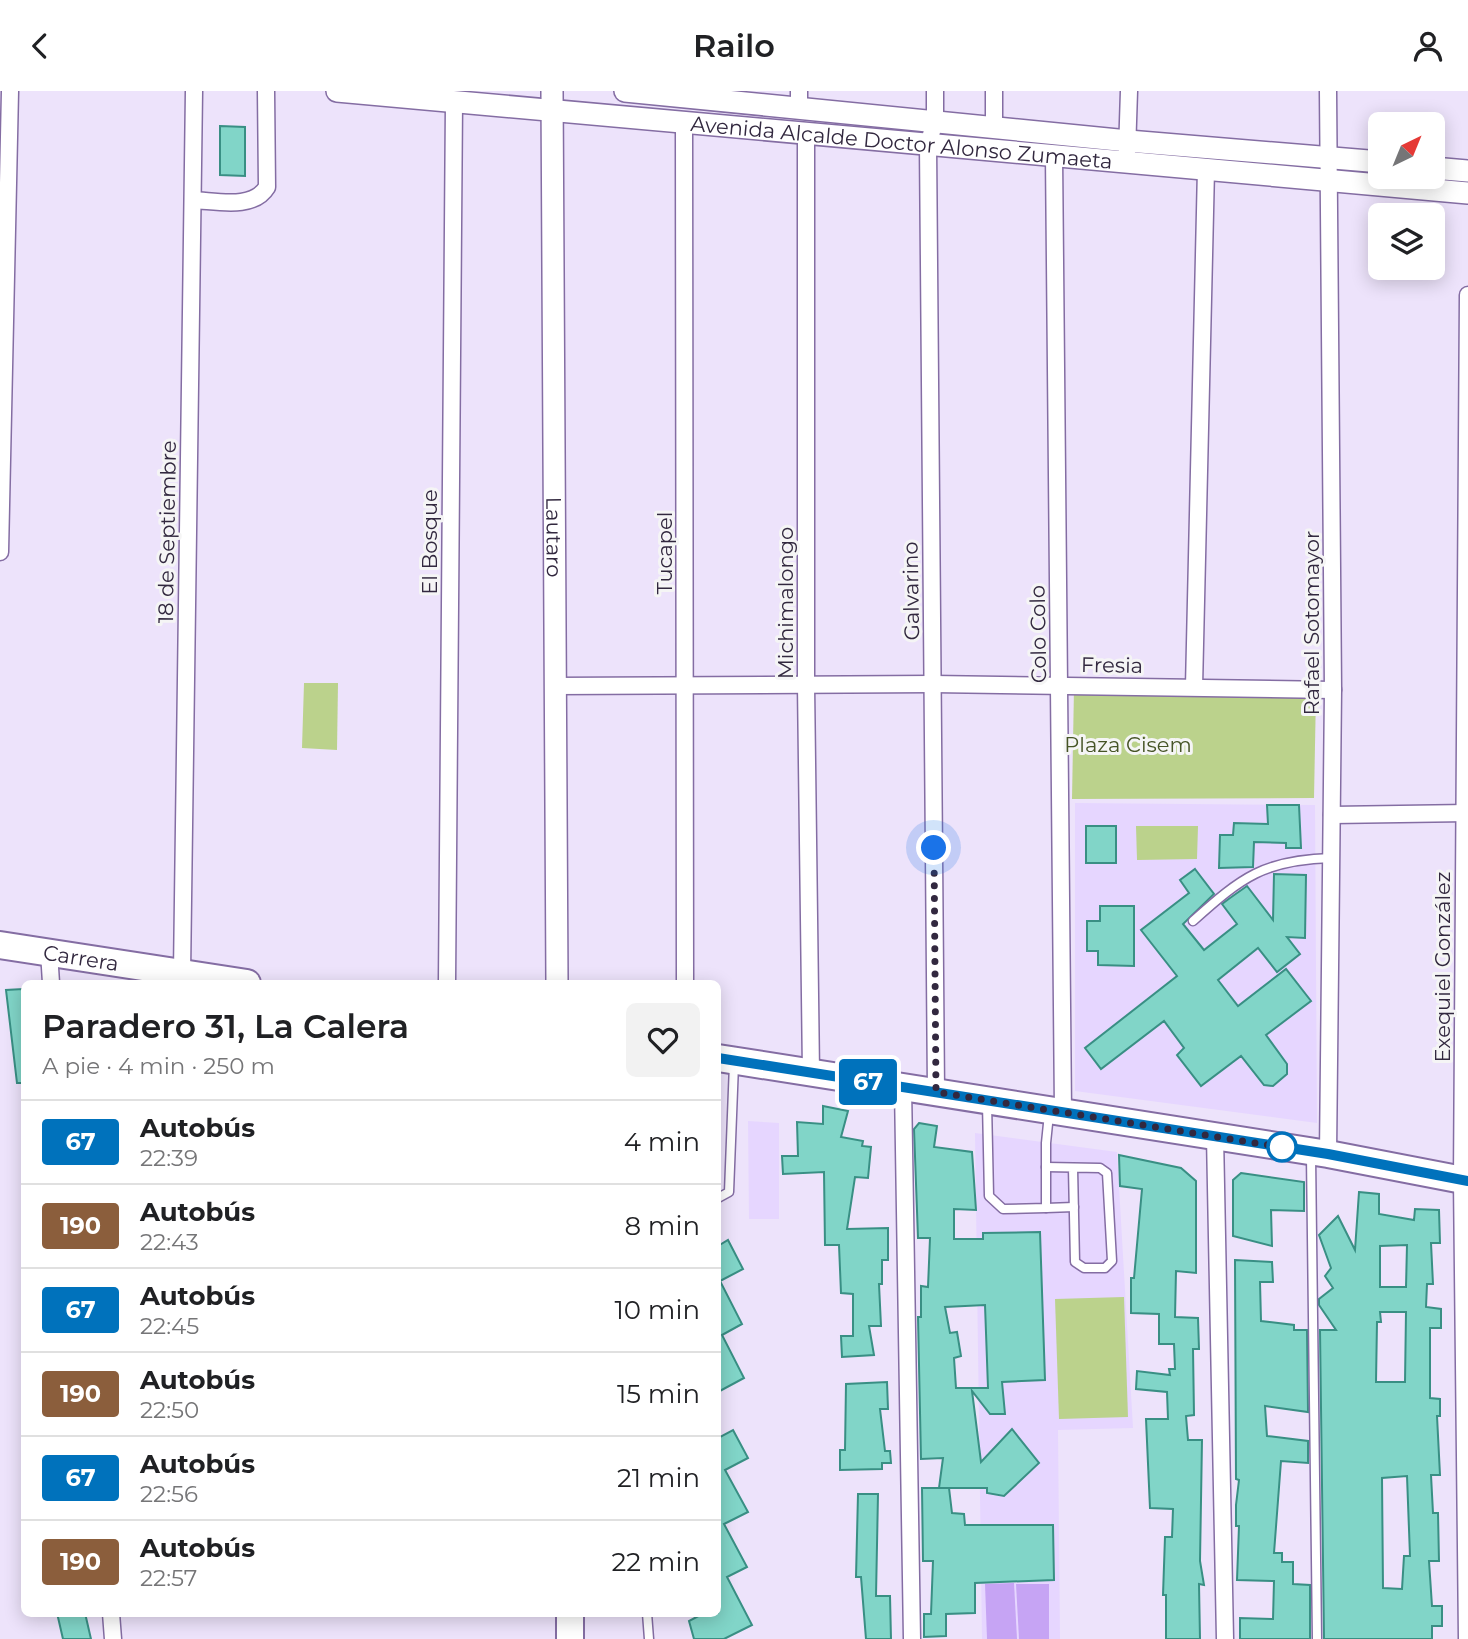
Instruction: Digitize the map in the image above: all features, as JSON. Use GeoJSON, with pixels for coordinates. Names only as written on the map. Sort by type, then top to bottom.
{"type":"FeatureCollection","features":[{"type":"Feature","properties":{"kind":"main road","name":"Carrera"},"geometry":{"type":"LineString","coordinates":[[0,945],[228,980]]}},
{"type":"Feature","properties":{"kind":"main road"},"geometry":{"type":"LineString","coordinates":[[726,1059],[1319,1153],[1465,1181]]}},
{"type":"Feature","properties":{"kind":"main road"},"geometry":{"type":"LineString","coordinates":[[570,1617],[570,1639]]}},
{"type":"Feature","properties":{"kind":"street"},"geometry":{"type":"LineString","coordinates":[[0,552],[10,91]]}},
{"type":"Feature","properties":{"kind":"street","name":"18 de Septiembre"},"geometry":{"type":"LineString","coordinates":[[182,973],[194,91]]}},
{"type":"Feature","properties":{"kind":"street"},"geometry":{"type":"LineString","coordinates":[[193,200],[248,202],[261,197],[267,187],[266,91]]}},
{"type":"Feature","properties":{"kind":"street","name":"Avenida Alcalde Doctor Alonso Zumaeta"},"geometry":{"type":"LineString","coordinates":[[337,91],[454,102],[551,100],[684,122],[1054,156],[1127,152],[1329,157],[1368,161]]}},
{"type":"Feature","properties":{"kind":"street","name":"Avenida Alcalde Doctor Alonso Zumaeta"},"geometry":{"type":"LineString","coordinates":[[625,91],[799,99],[935,121],[994,126],[1206,169],[1468,193]]}},
{"type":"Feature","properties":{"kind":"street","name":"Galvarino"},"geometry":{"type":"LineString","coordinates":[[935,91],[935,121],[928,145],[936,1092]]}},
{"type":"Feature","properties":{"kind":"street"},"geometry":{"type":"LineString","coordinates":[[993,91],[994,126]]}},
{"type":"Feature","properties":{"kind":"street"},"geometry":{"type":"LineString","coordinates":[[1127,152],[1129,91]]}},
{"type":"Feature","properties":{"kind":"street","name":"Rafael Sotomayor"},"geometry":{"type":"LineString","coordinates":[[1319,1153],[1332,815],[1328,91]]}},
{"type":"Feature","properties":{"kind":"street"},"geometry":{"type":"LineString","coordinates":[[743,96],[743,128]]}},
{"type":"Feature","properties":{"kind":"street","name":"Lautaro"},"geometry":{"type":"LineString","coordinates":[[551,100],[557,980]]}},
{"type":"Feature","properties":{"kind":"street","name":"El Bosque"},"geometry":{"type":"LineString","coordinates":[[447,980],[454,102]]}},
{"type":"Feature","properties":{"kind":"street","name":"Tucapel"},"geometry":{"type":"LineString","coordinates":[[684,122],[685,980]]}},
{"type":"Feature","properties":{"kind":"street","name":"Michimalongo"},"geometry":{"type":"LineString","coordinates":[[806,133],[806,685],[811,1073]]}},
{"type":"Feature","properties":{"kind":"street","name":"Colo Colo"},"geometry":{"type":"LineString","coordinates":[[1054,156],[1060,685],[1056,1111]]}},
{"type":"Feature","properties":{"kind":"street"},"geometry":{"type":"LineString","coordinates":[[1194,687],[1206,169]]}},
{"type":"Feature","properties":{"kind":"street"},"geometry":{"type":"LineString","coordinates":[[1446,169],[1468,171]]}},
{"type":"Feature","properties":{"kind":"street","name":"Exequiel González"},"geometry":{"type":"LineString","coordinates":[[1467,1639],[1465,1181],[1468,295]]}},
{"type":"Feature","properties":{"kind":"street","name":"Fresia"},"geometry":{"type":"LineString","coordinates":[[554,686],[933,684],[1333,690]]}},
{"type":"Feature","properties":{"kind":"street"},"geometry":{"type":"LineString","coordinates":[[1332,815],[1466,813]]}},
{"type":"Feature","properties":{"kind":"street"},"geometry":{"type":"LineString","coordinates":[[49,952],[51,980]]}},
{"type":"Feature","properties":{"kind":"street"},"geometry":{"type":"LineString","coordinates":[[903,1087],[912,1639]]}},
{"type":"Feature","properties":{"kind":"street"},"geometry":{"type":"LineString","coordinates":[[1215,1136],[1225,1639]]}},
{"type":"Feature","properties":{"kind":"street"},"geometry":{"type":"LineString","coordinates":[[111,1617],[113,1639]]}},
{"type":"Feature","properties":{"kind":"lane"},"geometry":{"type":"LineString","coordinates":[[1194,921],[1236,885],[1266,867],[1289,860],[1331,858]]}},
{"type":"Feature","properties":{"kind":"lane"},"geometry":{"type":"LineString","coordinates":[[721,1196],[729,1192],[726,1059]]}},
{"type":"Feature","properties":{"kind":"lane"},"geometry":{"type":"LineString","coordinates":[[987,1101],[989,1196],[1003,1209],[1074,1207]]}},
{"type":"Feature","properties":{"kind":"lane"},"geometry":{"type":"LineString","coordinates":[[1046,1208],[1046,1167],[1056,1111]]}},
{"type":"Feature","properties":{"kind":"lane"},"geometry":{"type":"LineString","coordinates":[[1317,1639],[1319,1153]]}},
{"type":"Feature","properties":{"kind":"lane"},"geometry":{"type":"LineString","coordinates":[[1046,1167],[1100,1168],[1107,1173],[1112,1261],[1110,1265],[1084,1268],[1075,1262],[1073,1168]]}},
{"type":"Feature","properties":{"kind":"lane"},"geometry":{"type":"LineString","coordinates":[[647,1617],[649,1639]]}},
{"type":"Feature","properties":{"kind":"shaded area"},"geometry":{"type":"Polygon","coordinates":[[[1075,803],[1315,805],[1317,1123],[1075,1091],[1075,803]]]}},
{"type":"Feature","properties":{"kind":"shaded area"},"geometry":{"type":"Polygon","coordinates":[[[748,1121],[779,1123],[779,1219],[749,1219],[748,1121]]]}},
{"type":"Feature","properties":{"kind":"shaded area"},"geometry":{"type":"Polygon","coordinates":[[[975,1133],[1117,1152],[1133,1428],[1058,1430],[1060,1639],[982,1639],[975,1133]]]}},
{"type":"Feature","properties":{"kind":"shaded area"},"geometry":{"type":"Polygon","coordinates":[[[1014,1583],[1017,1639],[987,1639],[985,1584],[1014,1583]]]}},
{"type":"Feature","properties":{"kind":"shaded area"},"geometry":{"type":"Polygon","coordinates":[[[1016,1584],[1049,1584],[1049,1639],[1019,1639],[1016,1584]]]}},
{"type":"Feature","properties":{"kind":"green space"},"geometry":{"type":"Polygon","coordinates":[[[304,683],[338,683],[337,750],[302,748],[304,683]]]}},
{"type":"Feature","properties":{"kind":"green space","name":"Plaza Cisem"},"geometry":{"type":"Polygon","coordinates":[[[1074,688],[1316,693],[1314,798],[1072,799],[1074,688]]]}},
{"type":"Feature","properties":{"kind":"green space"},"geometry":{"type":"Polygon","coordinates":[[[1136,826],[1198,826],[1197,859],[1137,860],[1136,826]]]}},
{"type":"Feature","properties":{"kind":"green space"},"geometry":{"type":"Polygon","coordinates":[[[1124,1297],[1128,1417],[1059,1419],[1055,1299],[1124,1297]]]}},
{"type":"Feature","properties":{"kind":"building"},"geometry":{"type":"Polygon","coordinates":[[[220,126],[245,127],[245,176],[220,175],[220,126]]]}},
{"type":"Feature","properties":{"kind":"building"},"geometry":{"type":"Polygon","coordinates":[[[1267,805],[1299,805],[1301,848],[1286,848],[1286,843],[1254,842],[1253,867],[1219,868],[1220,835],[1233,835],[1234,823],[1268,824],[1267,805]]]}},
{"type":"Feature","properties":{"kind":"building"},"geometry":{"type":"Polygon","coordinates":[[[1086,826],[1116,826],[1116,863],[1086,863],[1086,826]]]}},
{"type":"Feature","properties":{"kind":"building"},"geometry":{"type":"Polygon","coordinates":[[[1195,869],[1214,894],[1183,924],[1204,950],[1237,924],[1222,904],[1230,898],[1247,886],[1273,920],[1274,874],[1306,875],[1305,938],[1287,937],[1300,954],[1277,972],[1258,948],[1218,980],[1238,1006],[1286,969],[1311,1001],[1266,1035],[1287,1064],[1287,1074],[1273,1086],[1264,1085],[1241,1056],[1201,1086],[1177,1055],[1184,1048],[1164,1021],[1101,1069],[1085,1048],[1177,976],[1141,930],[1189,893],[1180,880],[1195,869]]]}},
{"type":"Feature","properties":{"kind":"building"},"geometry":{"type":"Polygon","coordinates":[[[1100,906],[1134,906],[1134,966],[1098,965],[1098,951],[1087,951],[1087,921],[1100,921],[1100,906]]]}},
{"type":"Feature","properties":{"kind":"building"},"geometry":{"type":"Polygon","coordinates":[[[21,989],[21,1083],[17,1083],[6,990],[21,989]]]}},
{"type":"Feature","properties":{"kind":"building"},"geometry":{"type":"Polygon","coordinates":[[[823,1106],[848,1111],[841,1137],[863,1141],[862,1146],[871,1147],[868,1178],[855,1177],[847,1229],[888,1228],[888,1260],[882,1260],[882,1284],[879,1284],[881,1326],[869,1326],[874,1355],[842,1357],[841,1336],[853,1336],[853,1294],[841,1293],[839,1245],[825,1245],[824,1172],[783,1174],[782,1156],[798,1156],[797,1122],[823,1124],[823,1106]]]}},
{"type":"Feature","properties":{"kind":"building"},"geometry":{"type":"Polygon","coordinates":[[[919,1123],[937,1126],[934,1147],[972,1152],[976,1210],[954,1209],[954,1239],[983,1239],[983,1233],[1040,1232],[1045,1380],[1002,1382],[1005,1414],[990,1414],[972,1391],[981,1462],[1012,1429],[1039,1463],[1004,1496],[987,1493],[987,1488],[939,1488],[943,1458],[921,1459],[918,1317],[921,1317],[921,1286],[928,1287],[930,1238],[918,1238],[914,1129],[919,1123]],[[985,1305],[945,1307],[950,1333],[957,1332],[961,1356],[954,1358],[956,1388],[988,1388],[985,1305]]]}},
{"type":"Feature","properties":{"kind":"building"},"geometry":{"type":"Polygon","coordinates":[[[1119,1155],[1181,1168],[1196,1181],[1196,1273],[1176,1271],[1175,1317],[1198,1318],[1199,1349],[1193,1349],[1194,1415],[1186,1416],[1188,1440],[1202,1440],[1200,1561],[1204,1585],[1199,1584],[1200,1639],[1166,1639],[1166,1595],[1163,1595],[1165,1537],[1172,1537],[1173,1509],[1150,1508],[1146,1419],[1168,1419],[1167,1392],[1136,1389],[1137,1371],[1170,1375],[1169,1369],[1175,1369],[1174,1344],[1159,1344],[1159,1314],[1131,1313],[1131,1278],[1134,1278],[1142,1189],[1120,1186],[1119,1155]]]}},
{"type":"Feature","properties":{"kind":"building"},"geometry":{"type":"Polygon","coordinates":[[[1241,1173],[1304,1182],[1304,1211],[1271,1210],[1272,1246],[1233,1236],[1233,1180],[1241,1173]]]}},
{"type":"Feature","properties":{"kind":"building"},"geometry":{"type":"Polygon","coordinates":[[[1359,1192],[1379,1194],[1379,1214],[1414,1220],[1415,1209],[1439,1210],[1440,1243],[1431,1243],[1433,1284],[1427,1284],[1426,1307],[1441,1309],[1441,1328],[1430,1328],[1430,1398],[1440,1399],[1440,1416],[1437,1416],[1440,1475],[1431,1475],[1433,1513],[1438,1513],[1439,1561],[1429,1561],[1432,1606],[1442,1606],[1442,1626],[1432,1626],[1432,1639],[1324,1639],[1320,1330],[1336,1330],[1319,1305],[1319,1299],[1333,1288],[1325,1276],[1331,1268],[1319,1235],[1338,1216],[1355,1250],[1359,1192]],[[1407,1245],[1380,1246],[1380,1287],[1406,1287],[1407,1245]],[[1380,1312],[1381,1322],[1377,1322],[1376,1382],[1405,1382],[1406,1312],[1380,1312]],[[1407,1476],[1382,1478],[1383,1588],[1402,1589],[1404,1556],[1410,1556],[1407,1476]]]}},
{"type":"Feature","properties":{"kind":"building"},"geometry":{"type":"Polygon","coordinates":[[[728,1240],[743,1269],[721,1280],[721,1244],[728,1240]]]}},
{"type":"Feature","properties":{"kind":"building"},"geometry":{"type":"Polygon","coordinates":[[[1235,1260],[1272,1262],[1273,1282],[1260,1282],[1261,1321],[1294,1325],[1294,1330],[1307,1330],[1308,1412],[1265,1406],[1267,1436],[1308,1441],[1308,1463],[1281,1461],[1274,1553],[1282,1553],[1282,1562],[1293,1562],[1293,1584],[1310,1585],[1310,1639],[1240,1639],[1240,1618],[1273,1619],[1274,1581],[1237,1580],[1239,1526],[1236,1526],[1236,1505],[1239,1480],[1236,1479],[1235,1260]]]}},
{"type":"Feature","properties":{"kind":"building"},"geometry":{"type":"Polygon","coordinates":[[[721,1283],[742,1324],[722,1335],[744,1378],[721,1390],[721,1283]]]}},
{"type":"Feature","properties":{"kind":"building"},"geometry":{"type":"Polygon","coordinates":[[[887,1382],[888,1409],[880,1409],[885,1451],[890,1451],[891,1463],[882,1463],[882,1469],[840,1470],[840,1450],[845,1450],[846,1384],[887,1382]]]}},
{"type":"Feature","properties":{"kind":"building"},"geometry":{"type":"Polygon","coordinates":[[[733,1430],[748,1458],[725,1470],[748,1512],[724,1524],[747,1567],[727,1577],[752,1625],[724,1639],[694,1639],[689,1621],[696,1617],[721,1617],[721,1436],[733,1430]]]}},
{"type":"Feature","properties":{"kind":"building"},"geometry":{"type":"Polygon","coordinates":[[[922,1488],[949,1488],[952,1513],[964,1514],[965,1525],[1053,1525],[1054,1580],[975,1583],[975,1613],[946,1614],[946,1636],[924,1637],[924,1614],[931,1614],[933,1561],[923,1561],[922,1488]]]}},
{"type":"Feature","properties":{"kind":"building"},"geometry":{"type":"Polygon","coordinates":[[[858,1494],[878,1494],[876,1596],[890,1596],[891,1639],[866,1639],[861,1577],[856,1577],[858,1494]]]}},
{"type":"Feature","properties":{"kind":"building"},"geometry":{"type":"Polygon","coordinates":[[[58,1617],[86,1617],[91,1639],[63,1639],[58,1617]]]}},
{"type":"Feature","properties":{"kind":"bus line","name":"67"},"geometry":{"type":"LineString","coordinates":[[721,1058],[1328,1154],[1468,1181]]}},
{"type":"Feature","properties":{"kind":"route"},"geometry":{"type":"LineString","coordinates":[[934,848],[936,1092],[1287,1148],[1282,1147]]}}]}
